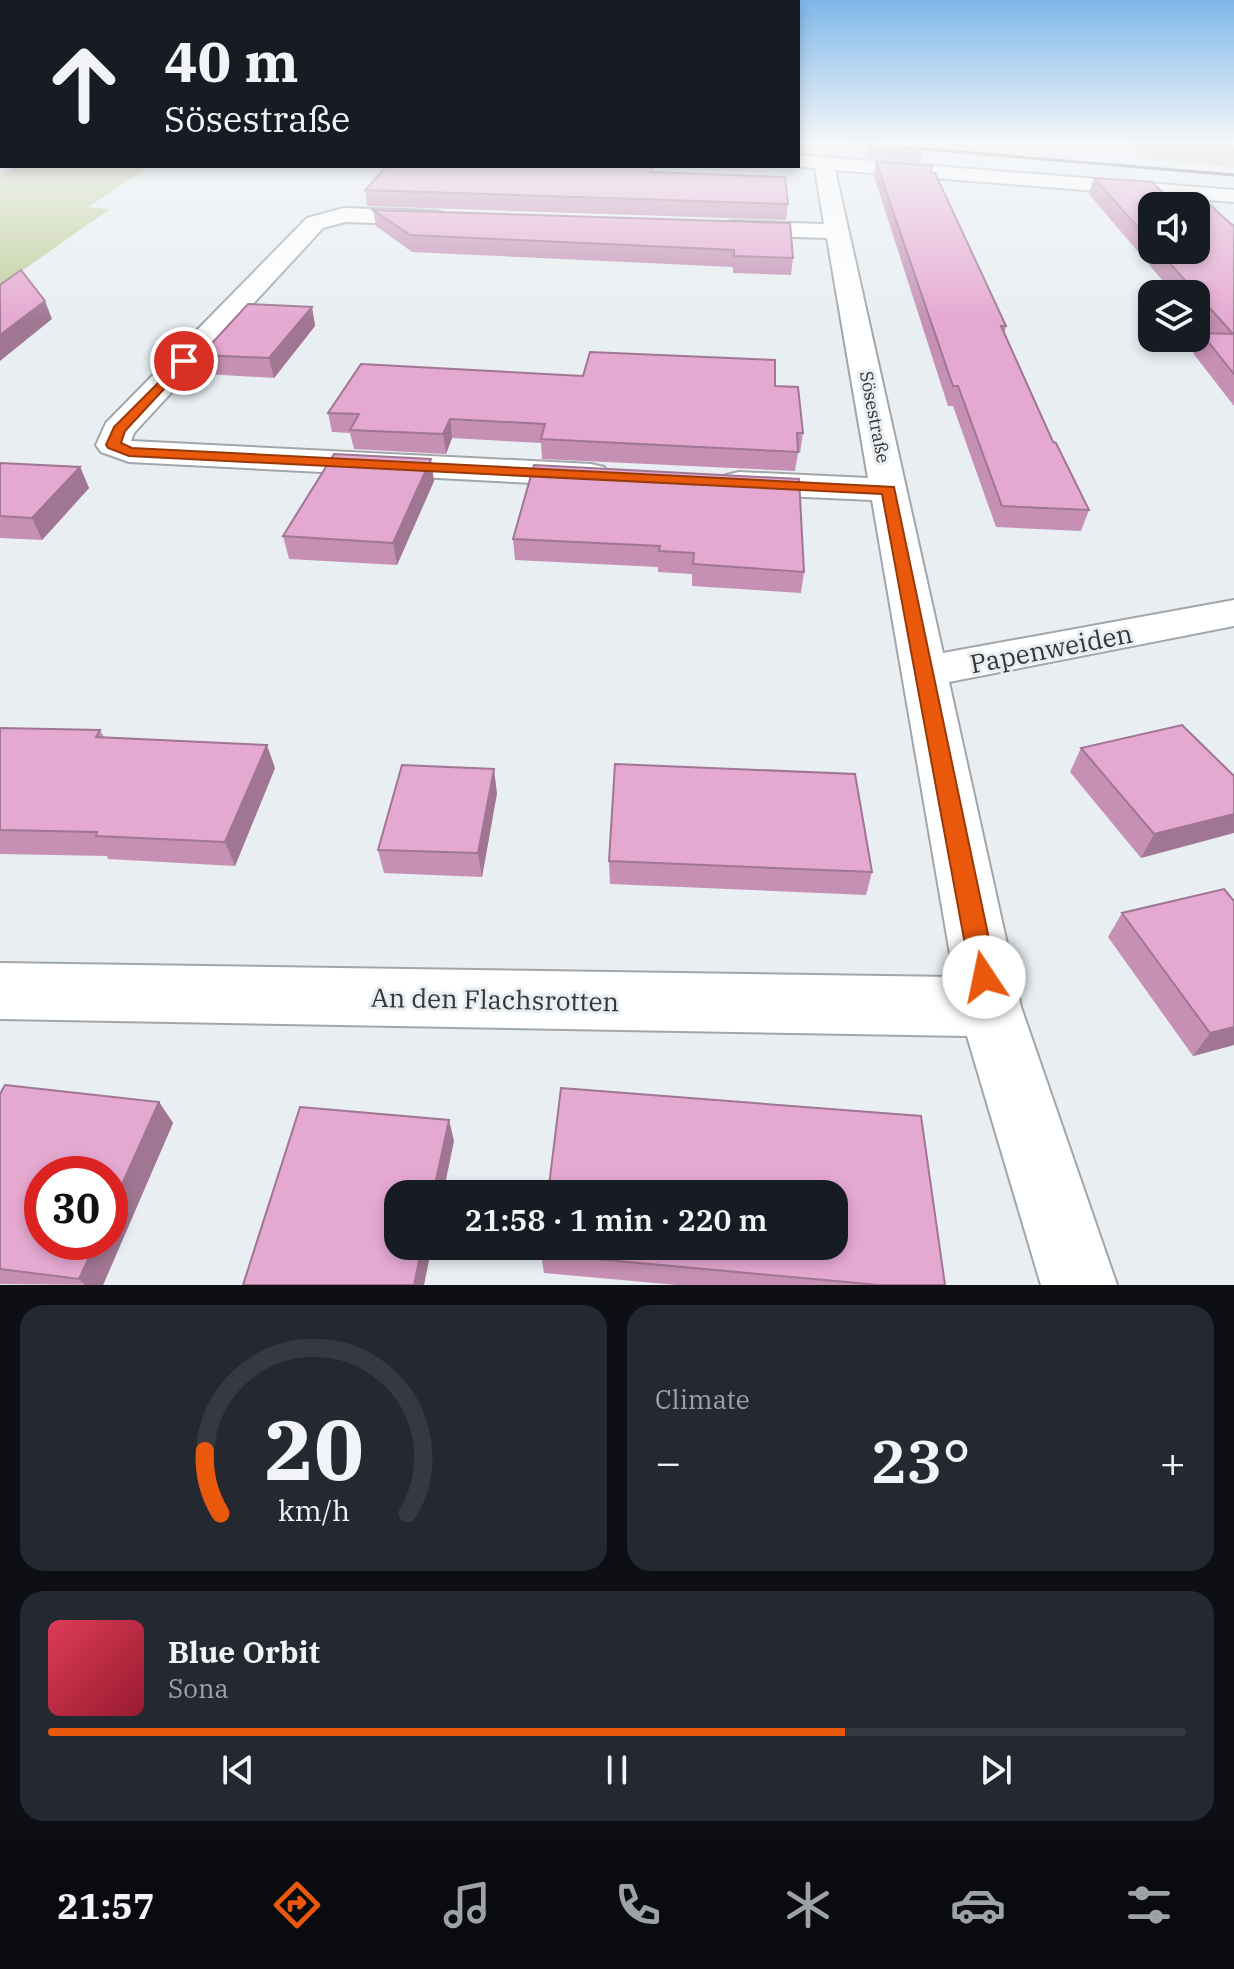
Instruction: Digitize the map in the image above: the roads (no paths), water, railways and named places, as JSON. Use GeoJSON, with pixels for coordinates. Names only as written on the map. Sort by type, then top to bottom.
{"type":"FeatureCollection","features":[{"type":"Feature","properties":{"kind":"street","name":"Sösestraße"},"geometry":{"type":"LineString","coordinates":[[827,203],[838,231],[924,672]]}},
{"type":"Feature","properties":{"kind":"street"},"geometry":{"type":"LineString","coordinates":[[455,219],[344,215],[315,223],[118,430],[113,445],[129,452],[620,477]]}},
{"type":"Feature","properties":{"kind":"street"},"geometry":{"type":"LineString","coordinates":[[710,227],[838,231]]}},
{"type":"Feature","properties":{"kind":"street"},"geometry":{"type":"LineString","coordinates":[[715,481],[889,490]]}},
{"type":"Feature","properties":{"kind":"street","name":"Papenweiden"},"geometry":{"type":"LineString","coordinates":[[924,672],[1234,613]]}},
{"type":"Feature","properties":{"kind":"street"},"geometry":{"type":"LineString","coordinates":[[924,672],[990,1007],[1079,1285]]}},
{"type":"Feature","properties":{"kind":"street","name":"An den Flachsrotten"},"geometry":{"type":"LineString","coordinates":[[0,991],[990,1007]]}}]}
